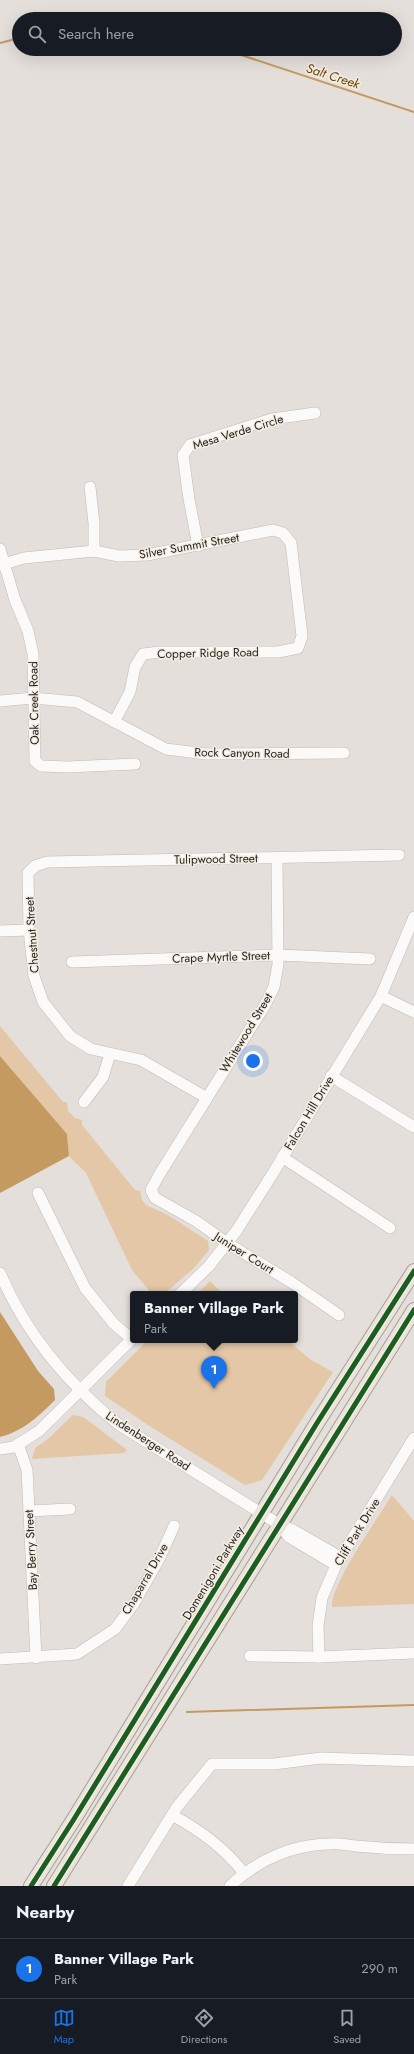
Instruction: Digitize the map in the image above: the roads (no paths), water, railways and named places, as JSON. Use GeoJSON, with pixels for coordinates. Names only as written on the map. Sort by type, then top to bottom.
{"type":"FeatureCollection","features":[{"type":"Feature","properties":{"kind":"main road","name":"Domenigoni Parkway"},"geometry":{"type":"LineString","coordinates":[[32,1886],[83,1806],[262,1513],[414,1272]]}},
{"type":"Feature","properties":{"kind":"main road"},"geometry":{"type":"LineString","coordinates":[[54,1886],[414,1310]]}},
{"type":"Feature","properties":{"kind":"street","name":"Mesa Verde Circle"},"geometry":{"type":"LineString","coordinates":[[198,546],[189,499],[183,455],[190,445],[272,419],[315,413]]}},
{"type":"Feature","properties":{"kind":"street"},"geometry":{"type":"LineString","coordinates":[[90,487],[94,523],[94,551]]}},
{"type":"Feature","properties":{"kind":"street","name":"Silver Summit Street"},"geometry":{"type":"LineString","coordinates":[[2,565],[24,558],[94,551],[119,556],[147,555],[273,530],[283,533],[291,543],[302,636],[298,648]]}},
{"type":"Feature","properties":{"kind":"street","name":"Oak Creek Road"},"geometry":{"type":"LineString","coordinates":[[0,549],[2,565],[28,631],[33,654],[35,761],[41,766],[66,767],[135,764]]}},
{"type":"Feature","properties":{"kind":"street","name":"Copper Ridge Road"},"geometry":{"type":"LineString","coordinates":[[114,722],[130,692],[135,667],[143,654],[160,652],[278,652],[298,648]]}},
{"type":"Feature","properties":{"kind":"street","name":"Rock Canyon Road"},"geometry":{"type":"LineString","coordinates":[[2,700],[33,698],[77,702],[166,749],[206,754],[344,753]]}},
{"type":"Feature","properties":{"kind":"street","name":"Tulipwood Street"},"geometry":{"type":"LineString","coordinates":[[34,866],[47,862],[399,855]]}},
{"type":"Feature","properties":{"kind":"street","name":"Whitewood Street"},"geometry":{"type":"LineString","coordinates":[[152,1190],[158,1174],[265,1005],[274,988],[278,955],[277,858]]}},
{"type":"Feature","properties":{"kind":"street","name":"Chestnut Street"},"geometry":{"type":"LineString","coordinates":[[34,866],[28,873],[29,930],[34,976],[43,1002],[70,1036],[91,1049],[141,1060],[206,1098]]}},
{"type":"Feature","properties":{"kind":"street","name":"Falcon Hill Drive"},"geometry":{"type":"LineString","coordinates":[[183,1291],[209,1266],[227,1243],[282,1157],[381,996],[414,918]]}},
{"type":"Feature","properties":{"kind":"street"},"geometry":{"type":"LineString","coordinates":[[0,931],[29,930]]}},
{"type":"Feature","properties":{"kind":"street","name":"Crape Myrtle Street"},"geometry":{"type":"LineString","coordinates":[[72,962],[278,955],[370,959]]}},
{"type":"Feature","properties":{"kind":"street"},"geometry":{"type":"LineString","coordinates":[[381,996],[414,1012]]}},
{"type":"Feature","properties":{"kind":"street"},"geometry":{"type":"LineString","coordinates":[[84,1102],[103,1077],[110,1054]]}},
{"type":"Feature","properties":{"kind":"street"},"geometry":{"type":"LineString","coordinates":[[331,1076],[414,1127]]}},
{"type":"Feature","properties":{"kind":"street"},"geometry":{"type":"LineString","coordinates":[[282,1157],[390,1228]]}},
{"type":"Feature","properties":{"kind":"street","name":"Juniper Court"},"geometry":{"type":"LineString","coordinates":[[152,1190],[155,1198],[196,1221],[227,1243],[291,1282],[339,1315]]}},
{"type":"Feature","properties":{"kind":"street"},"geometry":{"type":"LineString","coordinates":[[38,1193],[85,1288],[114,1324],[130,1337]]}},
{"type":"Feature","properties":{"kind":"street","name":"Lindenberger Road"},"geometry":{"type":"LineString","coordinates":[[0,1273],[26,1322],[46,1352],[80,1391],[118,1424],[280,1525],[293,1530],[338,1561]]}},
{"type":"Feature","properties":{"kind":"street"},"geometry":{"type":"LineString","coordinates":[[0,1449],[18,1444],[39,1431],[130,1341]]}},
{"type":"Feature","properties":{"kind":"street","name":"Cliff Park Drive"},"geometry":{"type":"LineString","coordinates":[[320,1657],[318,1626],[322,1598],[338,1561],[411,1452],[414,1438]]}},
{"type":"Feature","properties":{"kind":"street","name":"Bay Berry Street"},"geometry":{"type":"LineString","coordinates":[[18,1444],[27,1470],[36,1658]]}},
{"type":"Feature","properties":{"kind":"street"},"geometry":{"type":"LineString","coordinates":[[29,1511],[70,1509]]}},
{"type":"Feature","properties":{"kind":"street","name":"Chaparral Drive"},"geometry":{"type":"LineString","coordinates":[[0,1659],[36,1658],[77,1654],[115,1629],[133,1605],[159,1559],[174,1526]]}},
{"type":"Feature","properties":{"kind":"street"},"geometry":{"type":"LineString","coordinates":[[250,1656],[320,1657],[414,1653]]}},
{"type":"Feature","properties":{"kind":"street"},"geometry":{"type":"LineString","coordinates":[[128,1886],[172,1815],[212,1764],[274,1764],[320,1758],[414,1762]]}},
{"type":"Feature","properties":{"kind":"street"},"geometry":{"type":"LineString","coordinates":[[172,1815],[211,1838],[244,1873]]}},
{"type":"Feature","properties":{"kind":"street"},"geometry":{"type":"LineString","coordinates":[[230,1886],[244,1873],[264,1859],[285,1851],[308,1846],[330,1844],[414,1849]]}},
{"type":"Feature","properties":{"kind":"waterway","name":"Salt Creek"},"geometry":{"type":"LineString","coordinates":[[0,43],[12,40]]}},
{"type":"Feature","properties":{"kind":"waterway","name":"Salt Creek"},"geometry":{"type":"LineString","coordinates":[[244,56],[414,112]]}},
{"type":"Feature","properties":{"kind":"waterway"},"geometry":{"type":"LineString","coordinates":[[187,1712],[414,1705]]}},
{"type":"Feature","properties":{"kind":"place","name":"Banner Village Park"},"geometry":{"type":"Point","coordinates":[214,1389]}}]}
